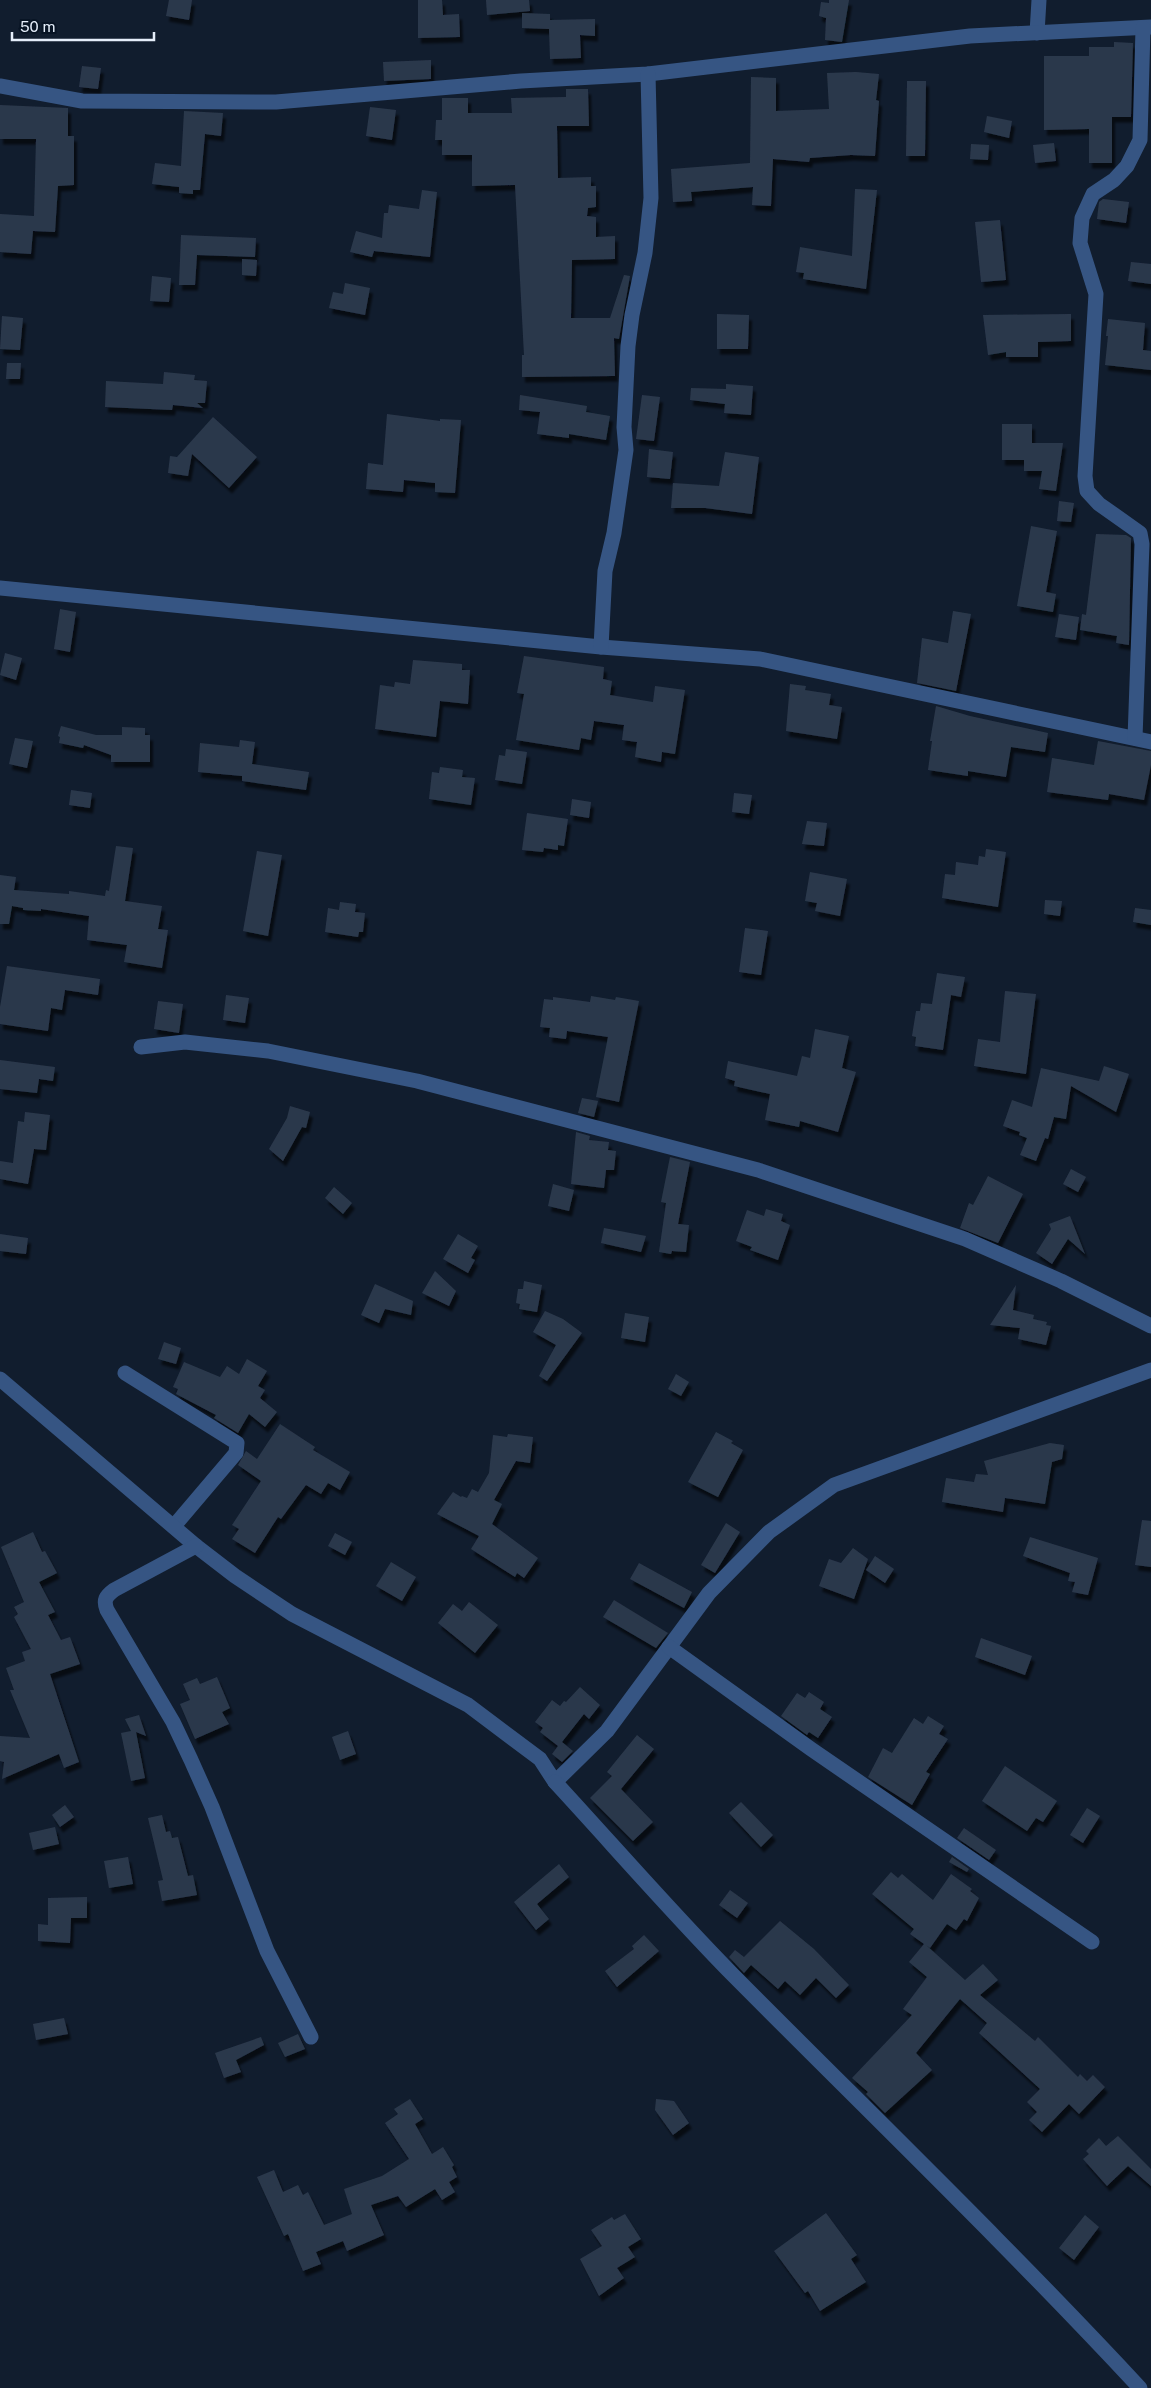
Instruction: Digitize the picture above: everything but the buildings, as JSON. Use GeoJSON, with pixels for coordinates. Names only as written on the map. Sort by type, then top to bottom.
{"type":"FeatureCollection","features":[{"type":"Feature","properties":{"kind":"street"},"geometry":{"type":"LineString","coordinates":[[1037,33],[1039,0]]}},
{"type":"Feature","properties":{"kind":"street"},"geometry":{"type":"LineString","coordinates":[[0,86],[82,101],[276,102],[521,81],[648,74],[970,36],[1147,28],[1140,140],[1127,166],[1114,180],[1093,194],[1082,218],[1080,243],[1096,294],[1086,476],[1087,491],[1100,504],[1140,533],[1142,544],[1135,738]]}},
{"type":"Feature","properties":{"kind":"street"},"geometry":{"type":"LineString","coordinates":[[601,647],[605,571],[614,533],[626,450],[624,427],[628,346],[632,315],[645,253],[651,198],[648,74]]}},
{"type":"Feature","properties":{"kind":"street"},"geometry":{"type":"LineString","coordinates":[[0,588],[601,647],[760,659],[1151,742]]}},
{"type":"Feature","properties":{"kind":"street"},"geometry":{"type":"LineString","coordinates":[[141,1047],[185,1042],[268,1051],[418,1081],[758,1170],[965,1239],[1062,1281],[1151,1326]]}},
{"type":"Feature","properties":{"kind":"street"},"geometry":{"type":"LineString","coordinates":[[555,1782],[607,1731],[709,1593],[769,1532],[834,1484],[1151,1370]]}},
{"type":"Feature","properties":{"kind":"street"},"geometry":{"type":"LineString","coordinates":[[125,1373],[237,1443],[236,1453],[174,1526]]}},
{"type":"Feature","properties":{"kind":"street"},"geometry":{"type":"LineString","coordinates":[[0,1379],[196,1546],[235,1576],[292,1614],[468,1705],[540,1759],[555,1782],[731,1973],[944,2184],[1054,2296],[1140,2388]]}},
{"type":"Feature","properties":{"kind":"street"},"geometry":{"type":"LineString","coordinates":[[196,1546],[114,1590],[106,1596],[104,1602],[173,1722],[212,1807],[267,1951],[311,2037]]}},
{"type":"Feature","properties":{"kind":"street"},"geometry":{"type":"LineString","coordinates":[[669,1647],[812,1749],[1092,1942]]}}]}
